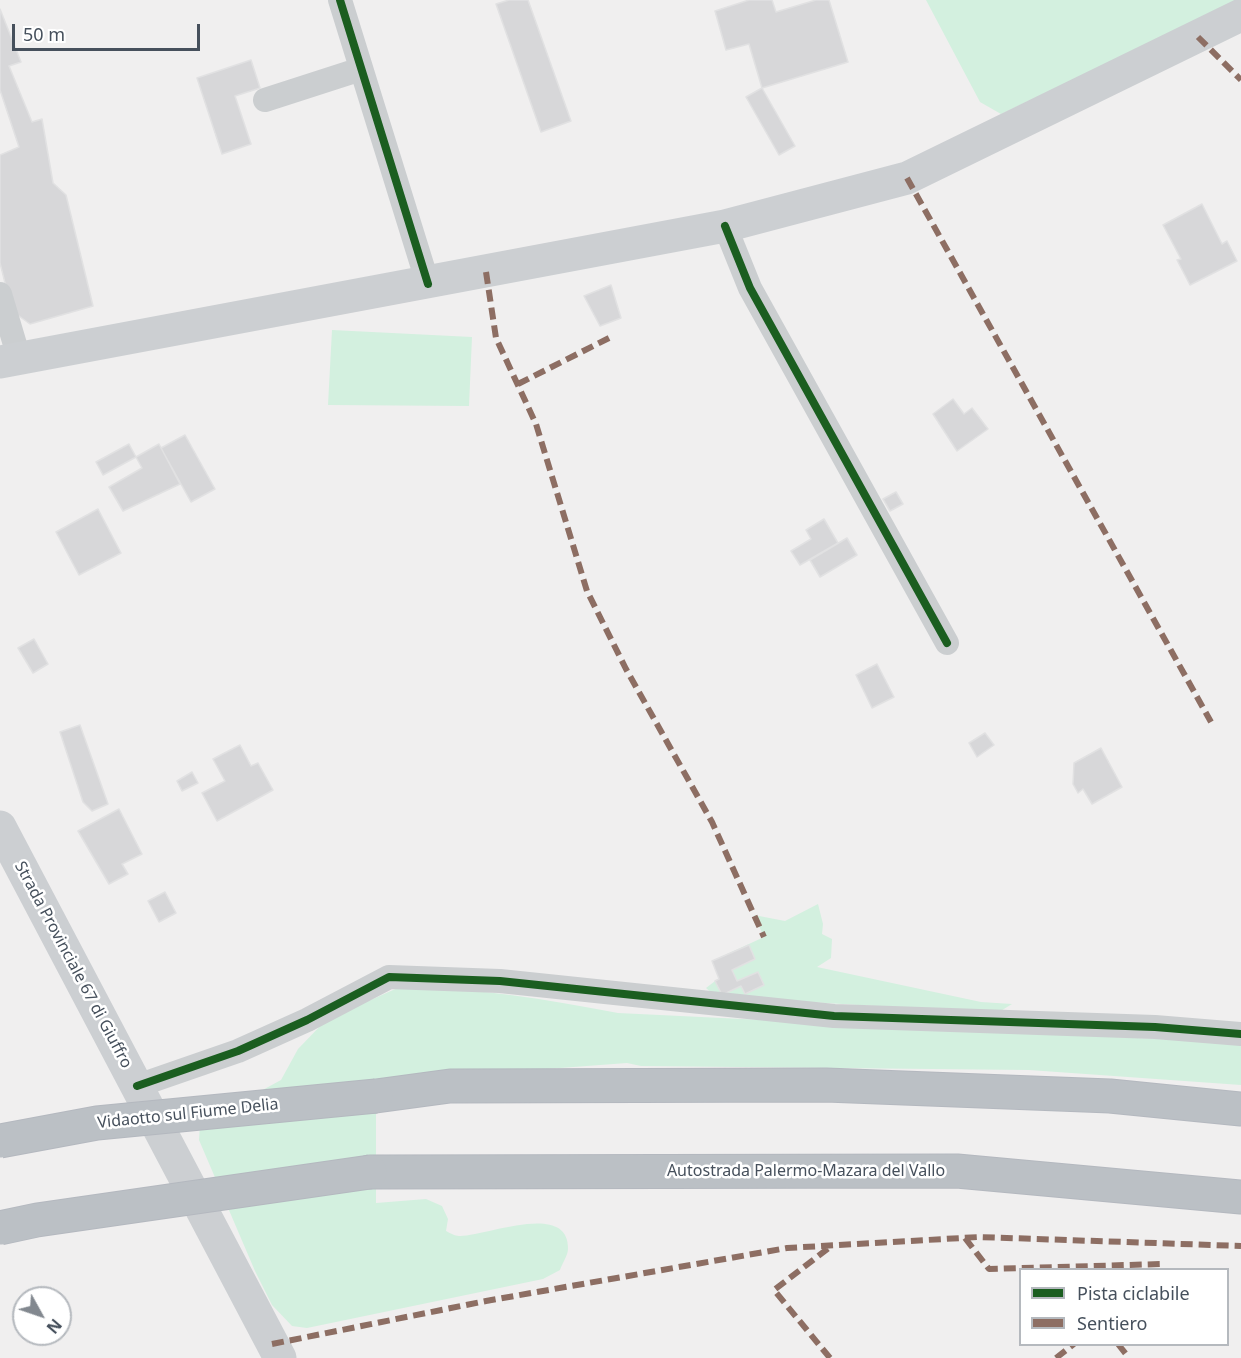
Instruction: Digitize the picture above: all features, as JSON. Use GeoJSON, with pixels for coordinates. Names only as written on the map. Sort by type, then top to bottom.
{"type":"FeatureCollection","features":[{"type":"Feature","properties":{"kind":"highway","name":"Vidaotto sul Fiume Delia"},"geometry":{"type":"LineString","coordinates":[[0,1141],[98,1123],[376,1096],[450,1086],[825,1085],[1110,1096],[1241,1109]]}},
{"type":"Feature","properties":{"kind":"highway","name":"Autostrada Palermo-Mazara del Vallo"},"geometry":{"type":"LineString","coordinates":[[0,1228],[37,1220],[370,1173],[957,1171],[1241,1197]]}},
{"type":"Feature","properties":{"kind":"main road"},"geometry":{"type":"LineString","coordinates":[[10,361],[428,284],[725,226],[908,178],[1241,15]]}},
{"type":"Feature","properties":{"kind":"main road","name":"Strada Provinciale 67 di Giuffro"},"geometry":{"type":"LineString","coordinates":[[0,827],[280,1358]]}},
{"type":"Feature","properties":{"kind":"street"},"geometry":{"type":"LineString","coordinates":[[340,0],[428,284]]}},
{"type":"Feature","properties":{"kind":"street"},"geometry":{"type":"LineString","coordinates":[[265,100],[361,69]]}},
{"type":"Feature","properties":{"kind":"street"},"geometry":{"type":"LineString","coordinates":[[725,226],[750,288],[947,643]]}},
{"type":"Feature","properties":{"kind":"street"},"geometry":{"type":"LineString","coordinates":[[0,294],[10,361]]}},
{"type":"Feature","properties":{"kind":"street"},"geometry":{"type":"LineString","coordinates":[[137,1086],[238,1051],[307,1020],[389,977],[500,981],[834,1016],[1155,1027],[1241,1034]]}},
{"type":"Feature","properties":{"kind":"green space"},"geometry":{"type":"Polygon","coordinates":[[[926,0],[1241,0],[1001,114],[980,102],[926,0]]]}},
{"type":"Feature","properties":{"kind":"green space"},"geometry":{"type":"Polygon","coordinates":[[[332,330],[472,337],[469,406],[328,405],[332,330]]]}},
{"type":"Feature","properties":{"kind":"green space"},"geometry":{"type":"Polygon","coordinates":[[[818,904],[823,924],[822,934],[832,939],[831,958],[817,967],[981,1002],[1012,1004],[999,1012],[985,1013],[715,996],[706,988],[719,978],[712,961],[764,937],[754,915],[785,921],[818,904]]]}},
{"type":"Feature","properties":{"kind":"green space"},"geometry":{"type":"Polygon","coordinates":[[[402,986],[510,995],[618,1013],[1241,1043],[1241,1085],[1029,1070],[641,1066],[627,1063],[399,1080],[376,1114],[376,1203],[426,1199],[442,1206],[448,1219],[446,1231],[457,1236],[523,1224],[555,1226],[565,1234],[568,1249],[566,1257],[560,1270],[543,1279],[307,1328],[292,1326],[272,1305],[255,1271],[199,1140],[200,1124],[281,1080],[298,1049],[326,1020],[402,986]]]}},
{"type":"Feature","properties":{"kind":"building"},"geometry":{"type":"Polygon","coordinates":[[[509,0],[528,0],[571,121],[541,132],[496,4],[509,0]]]}},
{"type":"Feature","properties":{"kind":"building"},"geometry":{"type":"Polygon","coordinates":[[[749,0],[772,0],[776,12],[816,0],[829,0],[848,62],[762,88],[749,44],[726,50],[715,11],[749,0]]]}},
{"type":"Feature","properties":{"kind":"building"},"geometry":{"type":"Polygon","coordinates":[[[0,9],[21,62],[9,66],[32,122],[42,119],[53,183],[66,195],[93,306],[30,324],[12,311],[0,263],[0,155],[19,147],[0,90],[0,9]]]}},
{"type":"Feature","properties":{"kind":"building"},"geometry":{"type":"Polygon","coordinates":[[[251,60],[260,88],[235,96],[251,144],[222,154],[197,78],[251,60]]]}},
{"type":"Feature","properties":{"kind":"building"},"geometry":{"type":"Polygon","coordinates":[[[762,88],[795,146],[779,155],[746,97],[762,88]]]}},
{"type":"Feature","properties":{"kind":"building"},"geometry":{"type":"Polygon","coordinates":[[[1202,204],[1222,244],[1227,241],[1237,261],[1190,285],[1177,260],[1181,259],[1163,225],[1202,204]]]}},
{"type":"Feature","properties":{"kind":"building"},"geometry":{"type":"Polygon","coordinates":[[[611,285],[621,318],[600,326],[584,296],[611,285]]]}},
{"type":"Feature","properties":{"kind":"building"},"geometry":{"type":"Polygon","coordinates":[[[953,399],[964,414],[972,408],[988,429],[957,451],[933,414],[953,399]]]}},
{"type":"Feature","properties":{"kind":"building"},"geometry":{"type":"Polygon","coordinates":[[[185,435],[215,489],[191,502],[161,448],[185,435]]]}},
{"type":"Feature","properties":{"kind":"building"},"geometry":{"type":"Polygon","coordinates":[[[129,444],[136,457],[103,475],[96,462],[129,444]]]}},
{"type":"Feature","properties":{"kind":"building"},"geometry":{"type":"Polygon","coordinates":[[[159,444],[180,484],[123,511],[109,487],[142,468],[136,457],[159,444]]]}},
{"type":"Feature","properties":{"kind":"building"},"geometry":{"type":"Polygon","coordinates":[[[896,492],[903,504],[890,511],[883,499],[896,492]]]}},
{"type":"Feature","properties":{"kind":"building"},"geometry":{"type":"Polygon","coordinates":[[[98,509],[121,553],[79,575],[56,532],[98,509]]]}},
{"type":"Feature","properties":{"kind":"building"},"geometry":{"type":"Polygon","coordinates":[[[824,519],[838,543],[800,565],[791,551],[811,539],[806,530],[824,519]]]}},
{"type":"Feature","properties":{"kind":"building"},"geometry":{"type":"Polygon","coordinates":[[[847,538],[857,555],[820,577],[810,560],[847,538]]]}},
{"type":"Feature","properties":{"kind":"building"},"geometry":{"type":"Polygon","coordinates":[[[34,639],[48,664],[33,673],[18,648],[34,639]]]}},
{"type":"Feature","properties":{"kind":"building"},"geometry":{"type":"Polygon","coordinates":[[[877,664],[894,697],[872,708],[856,675],[877,664]]]}},
{"type":"Feature","properties":{"kind":"building"},"geometry":{"type":"Polygon","coordinates":[[[80,725],[108,804],[92,811],[83,802],[60,732],[80,725]]]}},
{"type":"Feature","properties":{"kind":"building"},"geometry":{"type":"Polygon","coordinates":[[[985,733],[994,745],[977,757],[969,743],[985,733]]]}},
{"type":"Feature","properties":{"kind":"building"},"geometry":{"type":"Polygon","coordinates":[[[240,745],[251,766],[258,763],[273,790],[217,821],[202,793],[225,781],[213,759],[240,745]]]}},
{"type":"Feature","properties":{"kind":"building"},"geometry":{"type":"Polygon","coordinates":[[[1101,748],[1122,787],[1092,804],[1083,789],[1078,793],[1073,784],[1074,763],[1101,748]]]}},
{"type":"Feature","properties":{"kind":"building"},"geometry":{"type":"Polygon","coordinates":[[[192,772],[198,783],[182,791],[177,781],[192,772]]]}},
{"type":"Feature","properties":{"kind":"building"},"geometry":{"type":"Polygon","coordinates":[[[119,809],[142,854],[122,864],[128,874],[109,884],[78,831],[119,809]]]}},
{"type":"Feature","properties":{"kind":"building"},"geometry":{"type":"Polygon","coordinates":[[[165,892],[176,913],[159,922],[148,901],[165,892]]]}},
{"type":"Feature","properties":{"kind":"building"},"geometry":{"type":"Polygon","coordinates":[[[749,945],[755,959],[732,970],[737,981],[758,972],[764,985],[745,994],[741,986],[722,995],[715,981],[719,979],[712,961],[749,945]]]}},
{"type":"Feature","properties":{"kind":"marked path"},"geometry":{"type":"LineString","coordinates":[[1198,37],[1241,80]]}},
{"type":"Feature","properties":{"kind":"marked path"},"geometry":{"type":"LineString","coordinates":[[907,178],[1211,722]]}},
{"type":"Feature","properties":{"kind":"marked path"},"geometry":{"type":"LineString","coordinates":[[486,272],[496,338],[536,424],[587,591],[626,669],[712,822],[764,937]]}},
{"type":"Feature","properties":{"kind":"marked path"},"geometry":{"type":"LineString","coordinates":[[518,384],[613,336]]}},
{"type":"Feature","properties":{"kind":"marked path"},"geometry":{"type":"LineString","coordinates":[[272,1344],[486,1301],[787,1248],[979,1237],[1241,1246]]}},
{"type":"Feature","properties":{"kind":"marked path"},"geometry":{"type":"LineString","coordinates":[[965,1238],[989,1269],[1019,1268]]}},
{"type":"Feature","properties":{"kind":"marked path"},"geometry":{"type":"LineString","coordinates":[[830,1247],[774,1290],[830,1358]]}},
{"type":"Feature","properties":{"kind":"marked path"},"geometry":{"type":"LineString","coordinates":[[1024,1268],[1162,1264]]}},
{"type":"Feature","properties":{"kind":"marked path"},"geometry":{"type":"LineString","coordinates":[[1056,1358],[1071,1346]]}},
{"type":"Feature","properties":{"kind":"marked path"},"geometry":{"type":"LineString","coordinates":[[1120,1346],[1129,1358]]}},
{"type":"Feature","properties":{"kind":"cycle path"},"geometry":{"type":"LineString","coordinates":[[340,0],[428,284]]}},
{"type":"Feature","properties":{"kind":"cycle path"},"geometry":{"type":"LineString","coordinates":[[725,226],[750,288],[947,643]]}},
{"type":"Feature","properties":{"kind":"cycle path"},"geometry":{"type":"LineString","coordinates":[[137,1086],[238,1051],[307,1020],[389,977],[500,981],[834,1016],[1155,1027],[1241,1034]]}}]}
